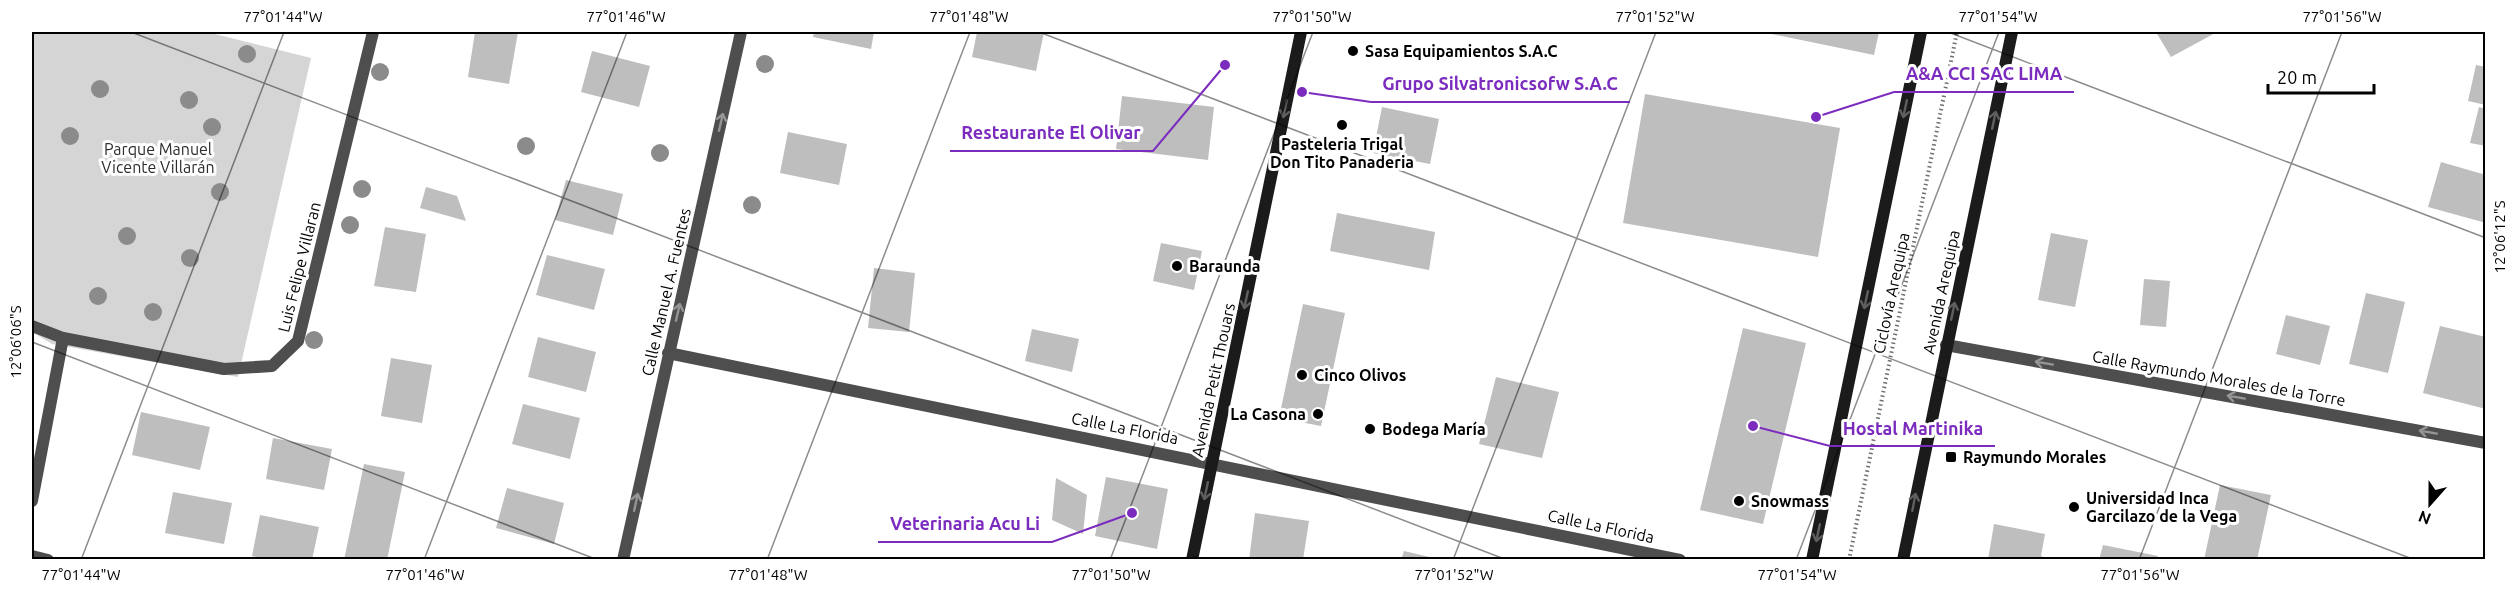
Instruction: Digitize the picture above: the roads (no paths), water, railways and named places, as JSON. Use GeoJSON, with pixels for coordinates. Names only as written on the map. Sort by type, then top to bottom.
{"type":"FeatureCollection","features":[{"type":"Feature","properties":{"kind":"main road","name":"Avenida Petit Thouars"},"geometry":{"type":"LineString","coordinates":[[1192,560],[1301,32]]}},
{"type":"Feature","properties":{"kind":"main road"},"geometry":{"type":"LineString","coordinates":[[1812,560],[1921,32]]}},
{"type":"Feature","properties":{"kind":"main road","name":"Avenida Arequipa"},"geometry":{"type":"LineString","coordinates":[[1903,560],[2012,32]]}},
{"type":"Feature","properties":{"kind":"street","name":"Luis Felipe Villaran"},"geometry":{"type":"LineString","coordinates":[[32,326],[63,338],[224,369],[272,366],[298,341],[372,32]]}},
{"type":"Feature","properties":{"kind":"street","name":"Calle Manuel A. Fuentes"},"geometry":{"type":"LineString","coordinates":[[623,560],[741,32]]}},
{"type":"Feature","properties":{"kind":"street"},"geometry":{"type":"LineString","coordinates":[[32,501],[63,338]]}},
{"type":"Feature","properties":{"kind":"street","name":"Calle Raymundo Morales de la Torre"},"geometry":{"type":"LineString","coordinates":[[1946,345],[2486,443]]}},
{"type":"Feature","properties":{"kind":"street","name":"Calle La Florida"},"geometry":{"type":"LineString","coordinates":[[668,353],[1680,560]]}},
{"type":"Feature","properties":{"kind":"street"},"geometry":{"type":"LineString","coordinates":[[32,556],[48,560]]}},
{"type":"Feature","properties":{"kind":"place","name":"Sasa Equipamientos S.A.C"},"geometry":{"type":"Point","coordinates":[1353,51]}},
{"type":"Feature","properties":{"kind":"place","name":"Restaurante El Olivar"},"geometry":{"type":"Point","coordinates":[1225,65]}},
{"type":"Feature","properties":{"kind":"place","name":"Grupo Silvatronicsofw S.A.C"},"geometry":{"type":"Point","coordinates":[1302,92]}},
{"type":"Feature","properties":{"kind":"place","name":"A&A CCI SAC LIMA"},"geometry":{"type":"Point","coordinates":[1816,117]}},
{"type":"Feature","properties":{"kind":"place","name":"Pasteleria Trigal Don Tito Panaderia"},"geometry":{"type":"Point","coordinates":[1342,125]}},
{"type":"Feature","properties":{"kind":"place","name":"Baraunda"},"geometry":{"type":"Point","coordinates":[1177,266]}},
{"type":"Feature","properties":{"kind":"place","name":"Cinco Olivos"},"geometry":{"type":"Point","coordinates":[1302,375]}},
{"type":"Feature","properties":{"kind":"place","name":"La Casona"},"geometry":{"type":"Point","coordinates":[1318,414]}},
{"type":"Feature","properties":{"kind":"place","name":"Hostal Martinika"},"geometry":{"type":"Point","coordinates":[1753,426]}},
{"type":"Feature","properties":{"kind":"place","name":"Bodega María"},"geometry":{"type":"Point","coordinates":[1370,429]}},
{"type":"Feature","properties":{"kind":"place","name":"Raymundo Morales"},"geometry":{"type":"Point","coordinates":[1951,457]}},
{"type":"Feature","properties":{"kind":"place","name":"Snowmass"},"geometry":{"type":"Point","coordinates":[1739,501]}},
{"type":"Feature","properties":{"kind":"place","name":"Universidad Inca Garcilazo de la Vega"},"geometry":{"type":"Point","coordinates":[2074,507]}},
{"type":"Feature","properties":{"kind":"place","name":"Veterinaria Acu Li"},"geometry":{"type":"Point","coordinates":[1132,513]}},
{"type":"Feature","properties":{"kind":"park label","name":"Parque Manuel Vicente Villarán"},"geometry":{"type":"Point","coordinates":[158,158]}}]}
